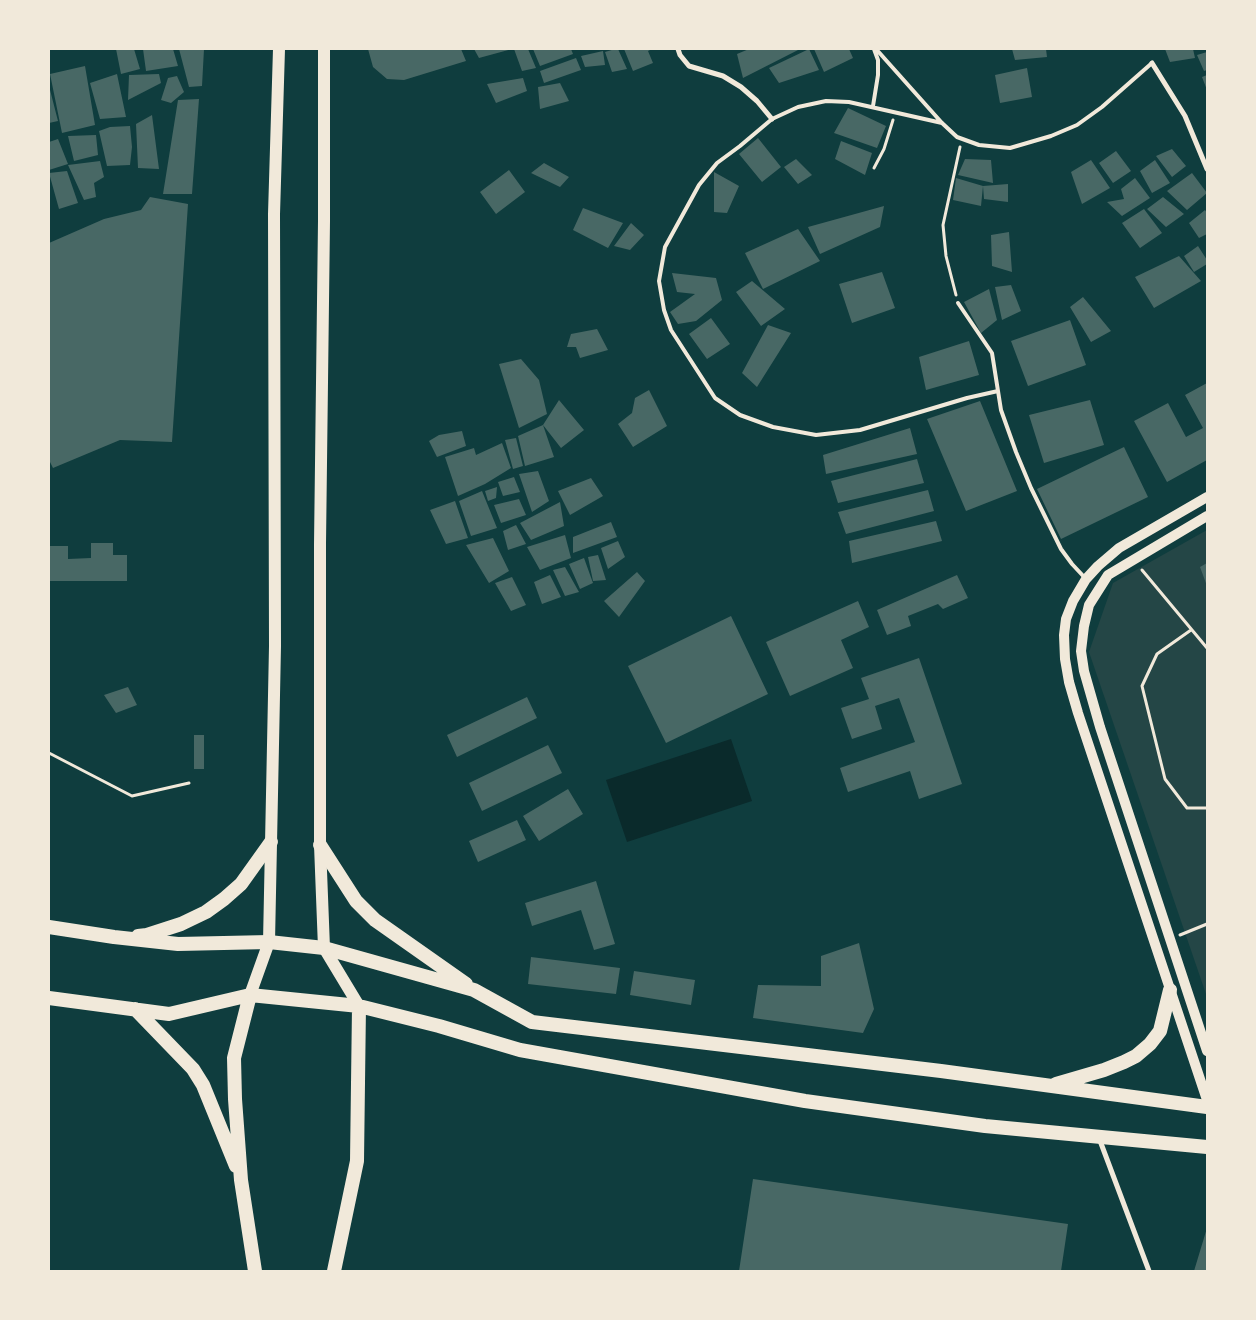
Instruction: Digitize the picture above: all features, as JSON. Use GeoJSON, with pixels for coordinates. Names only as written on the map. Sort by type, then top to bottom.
{"type":"FeatureCollection","features":[{"type":"Feature","properties":{"kind":"highway"},"geometry":{"type":"LineString","coordinates":[[114,937],[147,935],[181,924],[206,912],[241,884],[271,842]]}},
{"type":"Feature","properties":{"kind":"highway"},"geometry":{"type":"LineString","coordinates":[[320,845],[356,901],[375,920],[474,990],[532,1022],[1051,1086],[1207,1108]]}},
{"type":"Feature","properties":{"kind":"highway"},"geometry":{"type":"LineString","coordinates":[[49,927],[178,944],[270,942],[324,948],[474,990]]}},
{"type":"Feature","properties":{"kind":"highway"},"geometry":{"type":"LineString","coordinates":[[1051,1086],[1104,1070],[1136,1056],[1150,1044],[1160,1031],[1170,990]]}},
{"type":"Feature","properties":{"kind":"highway"},"geometry":{"type":"LineString","coordinates":[[250,995],[234,1058],[241,1180],[256,1271]]}},
{"type":"Feature","properties":{"kind":"highway"},"geometry":{"type":"LineString","coordinates":[[49,998],[169,1014],[250,995],[359,1006],[439,1026],[520,1050],[805,1101],[975,1125],[1207,1148]]}},
{"type":"Feature","properties":{"kind":"highway"},"geometry":{"type":"LineString","coordinates":[[334,1271],[357,1161],[359,1006]]}},
{"type":"Feature","properties":{"kind":"highway"},"geometry":{"type":"LineString","coordinates":[[135,1009],[193,1069],[204,1085],[241,1180]]}},
{"type":"Feature","properties":{"kind":"main road"},"geometry":{"type":"LineString","coordinates":[[250,995],[270,942],[275,656],[274,223],[279,49]]}},
{"type":"Feature","properties":{"kind":"main road"},"geometry":{"type":"LineString","coordinates":[[324,49],[324,240],[320,544],[320,845],[324,948],[359,1006]]}},
{"type":"Feature","properties":{"kind":"main road"},"geometry":{"type":"LineString","coordinates":[[1207,496],[1120,548],[1098,566],[1086,579],[1073,601],[1066,619],[1064,636],[1069,682],[1207,1100]]}},
{"type":"Feature","properties":{"kind":"main road"},"geometry":{"type":"LineString","coordinates":[[1207,516],[1108,575],[1089,605],[1081,651],[1084,671],[1098,719],[1207,1051]]}},
{"type":"Feature","properties":{"kind":"street"},"geometry":{"type":"LineString","coordinates":[[678,49],[680,55],[689,66],[723,76],[741,87],[757,101],[772,120]]}},
{"type":"Feature","properties":{"kind":"street"},"geometry":{"type":"LineString","coordinates":[[1152,63],[1185,116],[1207,169]]}},
{"type":"Feature","properties":{"kind":"street"},"geometry":{"type":"LineString","coordinates":[[1099,1138],[1150,1271]]}},
{"type":"Feature","properties":{"kind":"lane"},"geometry":{"type":"LineString","coordinates":[[873,106],[878,75],[878,60],[875,49]]}},
{"type":"Feature","properties":{"kind":"lane"},"geometry":{"type":"LineString","coordinates":[[875,49],[957,137],[979,145],[1010,148],[1051,136],[1077,125],[1102,107],[1152,63]]}},
{"type":"Feature","properties":{"kind":"lane"},"geometry":{"type":"LineString","coordinates":[[942,123],[873,106],[826,101],[798,108],[772,120],[717,163],[699,185],[665,247],[658,281],[664,310],[671,330],[715,398],[740,415],[774,427],[816,435],[860,430],[967,398],[998,391]]}},
{"type":"Feature","properties":{"kind":"lane"},"geometry":{"type":"LineString","coordinates":[[958,303],[992,353],[1001,410],[1030,488],[1061,549],[1086,579]]}},
{"type":"Feature","properties":{"kind":"path"},"geometry":{"type":"LineString","coordinates":[[874,168],[884,149],[895,112]]}},
{"type":"Feature","properties":{"kind":"path"},"geometry":{"type":"LineString","coordinates":[[958,303],[946,256],[943,225],[952,175],[962,139]]}},
{"type":"Feature","properties":{"kind":"path"},"geometry":{"type":"LineString","coordinates":[[1133,559],[1207,648]]}},
{"type":"Feature","properties":{"kind":"path"},"geometry":{"type":"LineString","coordinates":[[1191,630],[1158,654],[1142,686],[1165,779],[1187,808],[1207,808]]}},
{"type":"Feature","properties":{"kind":"path"},"geometry":{"type":"LineString","coordinates":[[49,753],[132,796],[189,783]]}},
{"type":"Feature","properties":{"kind":"path"},"geometry":{"type":"LineString","coordinates":[[1171,939],[1207,924]]}},
{"type":"Feature","properties":{"kind":"shaded area"},"geometry":{"type":"Polygon","coordinates":[[[1207,530],[1207,997],[1089,652],[1113,583],[1207,530]]]}},
{"type":"Feature","properties":{"kind":"shaded area"},"geometry":{"type":"Polygon","coordinates":[[[731,739],[752,801],[627,842],[606,780],[731,739]]]}},
{"type":"Feature","properties":{"kind":"building"},"geometry":{"type":"Polygon","coordinates":[[[116,49],[134,49],[140,69],[121,74],[116,49]]]}},
{"type":"Feature","properties":{"kind":"building"},"geometry":{"type":"Polygon","coordinates":[[[143,49],[173,49],[178,66],[146,71],[143,49]]]}},
{"type":"Feature","properties":{"kind":"building"},"geometry":{"type":"Polygon","coordinates":[[[179,49],[204,49],[202,86],[189,87],[179,49]]]}},
{"type":"Feature","properties":{"kind":"building"},"geometry":{"type":"Polygon","coordinates":[[[368,49],[461,49],[466,61],[404,80],[387,79],[373,67],[368,49]]]}},
{"type":"Feature","properties":{"kind":"building"},"geometry":{"type":"Polygon","coordinates":[[[474,49],[512,49],[479,58],[474,49]]]}},
{"type":"Feature","properties":{"kind":"building"},"geometry":{"type":"Polygon","coordinates":[[[514,49],[528,49],[536,68],[522,71],[514,49]]]}},
{"type":"Feature","properties":{"kind":"building"},"geometry":{"type":"Polygon","coordinates":[[[533,49],[571,49],[573,54],[540,66],[533,49]]]}},
{"type":"Feature","properties":{"kind":"building"},"geometry":{"type":"Polygon","coordinates":[[[618,49],[627,69],[612,72],[605,52],[618,49]]]}},
{"type":"Feature","properties":{"kind":"building"},"geometry":{"type":"Polygon","coordinates":[[[624,49],[652,49],[648,51],[653,63],[633,71],[624,49]]]}},
{"type":"Feature","properties":{"kind":"building"},"geometry":{"type":"Polygon","coordinates":[[[749,49],[800,49],[743,78],[737,54],[749,49]]]}},
{"type":"Feature","properties":{"kind":"building"},"geometry":{"type":"Polygon","coordinates":[[[809,49],[819,70],[779,83],[769,68],[809,49]]]}},
{"type":"Feature","properties":{"kind":"building"},"geometry":{"type":"Polygon","coordinates":[[[814,49],[849,49],[853,58],[824,72],[814,49]]]}},
{"type":"Feature","properties":{"kind":"building"},"geometry":{"type":"Polygon","coordinates":[[[1012,49],[1046,49],[1047,57],[1015,60],[1012,49]]]}},
{"type":"Feature","properties":{"kind":"building"},"geometry":{"type":"Polygon","coordinates":[[[1165,49],[1193,49],[1195,58],[1170,62],[1165,49]]]}},
{"type":"Feature","properties":{"kind":"building"},"geometry":{"type":"Polygon","coordinates":[[[603,51],[605,65],[585,67],[581,56],[603,51]]]}},
{"type":"Feature","properties":{"kind":"building"},"geometry":{"type":"Polygon","coordinates":[[[1207,52],[1207,70],[1204,71],[1197,55],[1207,52]]]}},
{"type":"Feature","properties":{"kind":"building"},"geometry":{"type":"Polygon","coordinates":[[[576,58],[581,70],[544,83],[540,71],[576,58]]]}},
{"type":"Feature","properties":{"kind":"building"},"geometry":{"type":"Polygon","coordinates":[[[85,66],[95,125],[62,133],[50,74],[85,66]]]}},
{"type":"Feature","properties":{"kind":"building"},"geometry":{"type":"Polygon","coordinates":[[[1027,68],[1032,97],[1000,103],[995,75],[1027,68]]]}},
{"type":"Feature","properties":{"kind":"building"},"geometry":{"type":"Polygon","coordinates":[[[117,74],[126,117],[100,119],[90,83],[117,74]]]}},
{"type":"Feature","properties":{"kind":"building"},"geometry":{"type":"Polygon","coordinates":[[[159,74],[161,83],[128,100],[129,75],[159,74]]]}},
{"type":"Feature","properties":{"kind":"building"},"geometry":{"type":"Polygon","coordinates":[[[1207,75],[1207,90],[1202,77],[1207,75]]]}},
{"type":"Feature","properties":{"kind":"building"},"geometry":{"type":"Polygon","coordinates":[[[177,76],[184,92],[171,103],[161,100],[168,78],[177,76]]]}},
{"type":"Feature","properties":{"kind":"building"},"geometry":{"type":"Polygon","coordinates":[[[523,78],[527,91],[496,103],[487,84],[523,78]]]}},
{"type":"Feature","properties":{"kind":"building"},"geometry":{"type":"Polygon","coordinates":[[[560,83],[569,101],[540,109],[538,87],[560,83]]]}},
{"type":"Feature","properties":{"kind":"building"},"geometry":{"type":"Polygon","coordinates":[[[49,86],[58,121],[49,123],[49,86]]]}},
{"type":"Feature","properties":{"kind":"building"},"geometry":{"type":"Polygon","coordinates":[[[199,99],[192,194],[163,194],[178,100],[199,99]]]}},
{"type":"Feature","properties":{"kind":"building"},"geometry":{"type":"Polygon","coordinates":[[[848,108],[886,126],[877,148],[834,133],[848,108]]]}},
{"type":"Feature","properties":{"kind":"building"},"geometry":{"type":"Polygon","coordinates":[[[152,115],[159,169],[138,168],[136,124],[152,115]]]}},
{"type":"Feature","properties":{"kind":"building"},"geometry":{"type":"Polygon","coordinates":[[[130,126],[132,147],[130,165],[107,166],[99,131],[110,127],[130,126]]]}},
{"type":"Feature","properties":{"kind":"building"},"geometry":{"type":"Polygon","coordinates":[[[96,135],[98,155],[74,161],[68,136],[96,135]]]}},
{"type":"Feature","properties":{"kind":"building"},"geometry":{"type":"Polygon","coordinates":[[[758,138],[781,167],[762,182],[739,154],[758,138]]]}},
{"type":"Feature","properties":{"kind":"building"},"geometry":{"type":"Polygon","coordinates":[[[58,139],[68,164],[49,170],[49,142],[58,139]]]}},
{"type":"Feature","properties":{"kind":"building"},"geometry":{"type":"Polygon","coordinates":[[[841,141],[872,153],[865,175],[835,159],[841,141]]]}},
{"type":"Feature","properties":{"kind":"building"},"geometry":{"type":"Polygon","coordinates":[[[1172,149],[1186,166],[1172,177],[1156,156],[1172,149]]]}},
{"type":"Feature","properties":{"kind":"building"},"geometry":{"type":"Polygon","coordinates":[[[1116,151],[1131,171],[1113,183],[1099,163],[1116,151]]]}},
{"type":"Feature","properties":{"kind":"building"},"geometry":{"type":"Polygon","coordinates":[[[796,159],[812,175],[798,184],[784,167],[796,159]]]}},
{"type":"Feature","properties":{"kind":"building"},"geometry":{"type":"Polygon","coordinates":[[[965,159],[991,160],[993,183],[958,175],[965,159]]]}},
{"type":"Feature","properties":{"kind":"building"},"geometry":{"type":"Polygon","coordinates":[[[1091,160],[1110,188],[1082,204],[1071,172],[1091,160]]]}},
{"type":"Feature","properties":{"kind":"building"},"geometry":{"type":"Polygon","coordinates":[[[1155,160],[1170,183],[1152,193],[1140,171],[1155,160]]]}},
{"type":"Feature","properties":{"kind":"building"},"geometry":{"type":"Polygon","coordinates":[[[100,161],[104,177],[94,183],[96,197],[84,200],[68,165],[100,161]]]}},
{"type":"Feature","properties":{"kind":"building"},"geometry":{"type":"Polygon","coordinates":[[[544,163],[569,177],[560,187],[531,173],[544,163]]]}},
{"type":"Feature","properties":{"kind":"building"},"geometry":{"type":"Polygon","coordinates":[[[509,170],[525,192],[496,214],[480,192],[509,170]]]}},
{"type":"Feature","properties":{"kind":"building"},"geometry":{"type":"Polygon","coordinates":[[[67,171],[78,203],[59,209],[49,173],[67,171]]]}},
{"type":"Feature","properties":{"kind":"building"},"geometry":{"type":"Polygon","coordinates":[[[714,172],[739,186],[727,213],[714,212],[714,172]]]}},
{"type":"Feature","properties":{"kind":"building"},"geometry":{"type":"Polygon","coordinates":[[[1192,173],[1207,193],[1187,210],[1167,191],[1192,173]]]}},
{"type":"Feature","properties":{"kind":"building"},"geometry":{"type":"Polygon","coordinates":[[[956,178],[983,186],[981,206],[953,200],[956,178]]]}},
{"type":"Feature","properties":{"kind":"building"},"geometry":{"type":"Polygon","coordinates":[[[1135,178],[1150,198],[1122,216],[1107,202],[1124,199],[1121,189],[1135,178]]]}},
{"type":"Feature","properties":{"kind":"building"},"geometry":{"type":"Polygon","coordinates":[[[1008,184],[1008,202],[984,199],[983,186],[1008,184]]]}},
{"type":"Feature","properties":{"kind":"building"},"geometry":{"type":"Polygon","coordinates":[[[150,197],[188,204],[172,442],[120,440],[53,468],[49,460],[49,243],[104,219],[141,210],[150,197]]]}},
{"type":"Feature","properties":{"kind":"building"},"geometry":{"type":"Polygon","coordinates":[[[1163,197],[1184,214],[1166,227],[1147,209],[1163,197]]]}},
{"type":"Feature","properties":{"kind":"building"},"geometry":{"type":"Polygon","coordinates":[[[884,206],[880,227],[820,254],[808,227],[884,206]]]}},
{"type":"Feature","properties":{"kind":"building"},"geometry":{"type":"Polygon","coordinates":[[[583,208],[623,223],[608,248],[573,230],[583,208]]]}},
{"type":"Feature","properties":{"kind":"building"},"geometry":{"type":"Polygon","coordinates":[[[1144,209],[1162,233],[1140,248],[1122,223],[1144,209]]]}},
{"type":"Feature","properties":{"kind":"building"},"geometry":{"type":"Polygon","coordinates":[[[1205,210],[1207,213],[1207,234],[1199,238],[1189,223],[1205,210]]]}},
{"type":"Feature","properties":{"kind":"building"},"geometry":{"type":"Polygon","coordinates":[[[631,223],[644,235],[630,250],[614,246],[631,223]]]}},
{"type":"Feature","properties":{"kind":"building"},"geometry":{"type":"Polygon","coordinates":[[[798,229],[820,261],[763,289],[745,253],[798,229]]]}},
{"type":"Feature","properties":{"kind":"building"},"geometry":{"type":"Polygon","coordinates":[[[1009,232],[1012,272],[992,266],[991,235],[1009,232]]]}},
{"type":"Feature","properties":{"kind":"building"},"geometry":{"type":"Polygon","coordinates":[[[1198,246],[1207,260],[1207,264],[1194,272],[1184,256],[1198,246]]]}},
{"type":"Feature","properties":{"kind":"building"},"geometry":{"type":"Polygon","coordinates":[[[1179,256],[1201,281],[1154,308],[1135,277],[1179,256]]]}},
{"type":"Feature","properties":{"kind":"building"},"geometry":{"type":"Polygon","coordinates":[[[882,272],[895,308],[852,323],[839,284],[882,272]]]}},
{"type":"Feature","properties":{"kind":"building"},"geometry":{"type":"Polygon","coordinates":[[[672,273],[716,278],[722,300],[696,321],[678,324],[670,312],[695,294],[677,292],[672,273]]]}},
{"type":"Feature","properties":{"kind":"building"},"geometry":{"type":"Polygon","coordinates":[[[752,281],[785,309],[761,326],[736,292],[752,281]]]}},
{"type":"Feature","properties":{"kind":"building"},"geometry":{"type":"Polygon","coordinates":[[[1011,285],[1021,311],[1002,320],[995,287],[1011,285]]]}},
{"type":"Feature","properties":{"kind":"building"},"geometry":{"type":"Polygon","coordinates":[[[989,289],[997,320],[981,333],[964,302],[989,289]]]}},
{"type":"Feature","properties":{"kind":"building"},"geometry":{"type":"Polygon","coordinates":[[[1083,297],[1111,331],[1091,342],[1070,307],[1083,297]]]}},
{"type":"Feature","properties":{"kind":"building"},"geometry":{"type":"Polygon","coordinates":[[[711,318],[730,344],[707,359],[689,334],[711,318]]]}},
{"type":"Feature","properties":{"kind":"building"},"geometry":{"type":"Polygon","coordinates":[[[1070,320],[1086,365],[1028,386],[1011,341],[1070,320]]]}},
{"type":"Feature","properties":{"kind":"building"},"geometry":{"type":"Polygon","coordinates":[[[768,325],[791,333],[757,387],[742,373],[768,325]]]}},
{"type":"Feature","properties":{"kind":"building"},"geometry":{"type":"Polygon","coordinates":[[[597,329],[608,350],[580,358],[576,347],[567,347],[571,334],[597,329]]]}},
{"type":"Feature","properties":{"kind":"building"},"geometry":{"type":"Polygon","coordinates":[[[969,341],[979,375],[926,390],[919,357],[969,341]]]}},
{"type":"Feature","properties":{"kind":"building"},"geometry":{"type":"Polygon","coordinates":[[[521,359],[539,380],[547,414],[519,428],[499,364],[521,359]]]}},
{"type":"Feature","properties":{"kind":"building"},"geometry":{"type":"Polygon","coordinates":[[[1207,383],[1207,460],[1167,482],[1134,421],[1168,403],[1186,437],[1203,428],[1185,395],[1207,383]]]}},
{"type":"Feature","properties":{"kind":"building"},"geometry":{"type":"Polygon","coordinates":[[[649,390],[667,426],[633,447],[618,424],[632,413],[635,398],[649,390]]]}},
{"type":"Feature","properties":{"kind":"building"},"geometry":{"type":"Polygon","coordinates":[[[559,400],[584,430],[561,448],[543,425],[559,400]]]}},
{"type":"Feature","properties":{"kind":"building"},"geometry":{"type":"Polygon","coordinates":[[[1090,400],[1104,445],[1044,463],[1029,415],[1090,400]]]}},
{"type":"Feature","properties":{"kind":"building"},"geometry":{"type":"Polygon","coordinates":[[[980,401],[1017,491],[966,511],[927,419],[980,401]]]}},
{"type":"Feature","properties":{"kind":"building"},"geometry":{"type":"Polygon","coordinates":[[[543,425],[554,457],[525,466],[518,436],[543,425]]]}},
{"type":"Feature","properties":{"kind":"building"},"geometry":{"type":"Polygon","coordinates":[[[910,428],[917,454],[826,474],[823,455],[910,428]]]}},
{"type":"Feature","properties":{"kind":"building"},"geometry":{"type":"Polygon","coordinates":[[[462,431],[466,446],[437,457],[429,441],[439,435],[462,431]]]}},
{"type":"Feature","properties":{"kind":"building"},"geometry":{"type":"Polygon","coordinates":[[[516,438],[523,466],[513,469],[505,440],[516,438]]]}},
{"type":"Feature","properties":{"kind":"building"},"geometry":{"type":"Polygon","coordinates":[[[502,443],[511,468],[485,484],[458,496],[445,457],[474,448],[476,455],[502,443]]]}},
{"type":"Feature","properties":{"kind":"building"},"geometry":{"type":"Polygon","coordinates":[[[1124,447],[1148,497],[1061,539],[1037,489],[1124,447]]]}},
{"type":"Feature","properties":{"kind":"building"},"geometry":{"type":"Polygon","coordinates":[[[917,459],[924,483],[838,503],[831,481],[917,459]]]}},
{"type":"Feature","properties":{"kind":"building"},"geometry":{"type":"Polygon","coordinates":[[[538,471],[549,501],[532,512],[519,474],[538,471]]]}},
{"type":"Feature","properties":{"kind":"building"},"geometry":{"type":"Polygon","coordinates":[[[514,477],[520,492],[503,496],[498,482],[514,477]]]}},
{"type":"Feature","properties":{"kind":"building"},"geometry":{"type":"Polygon","coordinates":[[[591,478],[603,496],[570,515],[558,491],[591,478]]]}},
{"type":"Feature","properties":{"kind":"building"},"geometry":{"type":"Polygon","coordinates":[[[497,487],[496,498],[488,501],[485,491],[497,487]]]}},
{"type":"Feature","properties":{"kind":"building"},"geometry":{"type":"Polygon","coordinates":[[[928,490],[934,511],[846,534],[838,512],[928,490]]]}},
{"type":"Feature","properties":{"kind":"building"},"geometry":{"type":"Polygon","coordinates":[[[482,491],[497,528],[471,536],[459,501],[482,491]]]}},
{"type":"Feature","properties":{"kind":"building"},"geometry":{"type":"Polygon","coordinates":[[[519,499],[526,515],[501,523],[494,505],[519,499]]]}},
{"type":"Feature","properties":{"kind":"building"},"geometry":{"type":"Polygon","coordinates":[[[455,501],[468,538],[446,544],[430,510],[455,501]]]}},
{"type":"Feature","properties":{"kind":"building"},"geometry":{"type":"Polygon","coordinates":[[[560,502],[564,526],[531,540],[520,523],[560,502]]]}},
{"type":"Feature","properties":{"kind":"building"},"geometry":{"type":"Polygon","coordinates":[[[936,521],[942,541],[852,563],[849,541],[936,521]]]}},
{"type":"Feature","properties":{"kind":"building"},"geometry":{"type":"Polygon","coordinates":[[[611,522],[617,537],[573,553],[573,537],[611,522]]]}},
{"type":"Feature","properties":{"kind":"building"},"geometry":{"type":"Polygon","coordinates":[[[516,525],[526,544],[508,550],[503,531],[516,525]]]}},
{"type":"Feature","properties":{"kind":"building"},"geometry":{"type":"Polygon","coordinates":[[[565,535],[571,558],[540,570],[527,547],[565,535]]]}},
{"type":"Feature","properties":{"kind":"building"},"geometry":{"type":"Polygon","coordinates":[[[493,538],[509,571],[489,583],[466,545],[493,538]]]}},
{"type":"Feature","properties":{"kind":"building"},"geometry":{"type":"Polygon","coordinates":[[[618,541],[625,557],[608,569],[601,548],[618,541]]]}},
{"type":"Feature","properties":{"kind":"building"},"geometry":{"type":"Polygon","coordinates":[[[91,543],[113,543],[113,555],[127,555],[127,581],[49,581],[49,546],[68,546],[68,559],[91,558],[91,543]]]}},
{"type":"Feature","properties":{"kind":"building"},"geometry":{"type":"Polygon","coordinates":[[[598,555],[606,580],[593,581],[588,557],[598,555]]]}},
{"type":"Feature","properties":{"kind":"building"},"geometry":{"type":"Polygon","coordinates":[[[584,558],[593,583],[580,589],[569,564],[584,558]]]}},
{"type":"Feature","properties":{"kind":"building"},"geometry":{"type":"Polygon","coordinates":[[[1207,563],[1207,586],[1200,567],[1207,563]]]}},
{"type":"Feature","properties":{"kind":"building"},"geometry":{"type":"Polygon","coordinates":[[[565,567],[579,592],[565,596],[553,570],[565,567]]]}},
{"type":"Feature","properties":{"kind":"building"},"geometry":{"type":"Polygon","coordinates":[[[637,572],[645,581],[619,617],[604,601],[637,572]]]}},
{"type":"Feature","properties":{"kind":"building"},"geometry":{"type":"Polygon","coordinates":[[[550,575],[561,597],[542,604],[534,582],[550,575]]]}},
{"type":"Feature","properties":{"kind":"building"},"geometry":{"type":"Polygon","coordinates":[[[957,575],[968,598],[943,609],[938,604],[908,616],[911,626],[887,635],[877,610],[957,575]]]}},
{"type":"Feature","properties":{"kind":"building"},"geometry":{"type":"Polygon","coordinates":[[[512,577],[526,605],[511,611],[495,583],[512,577]]]}},
{"type":"Feature","properties":{"kind":"building"},"geometry":{"type":"Polygon","coordinates":[[[858,601],[869,627],[841,640],[853,668],[790,696],[766,642],[858,601]]]}},
{"type":"Feature","properties":{"kind":"building"},"geometry":{"type":"Polygon","coordinates":[[[731,616],[768,694],[666,743],[628,666],[731,616]]]}},
{"type":"Feature","properties":{"kind":"building"},"geometry":{"type":"Polygon","coordinates":[[[919,658],[962,784],[919,799],[910,771],[848,792],[840,768],[915,742],[899,698],[875,706],[882,729],[852,739],[841,708],[869,699],[861,678],[919,658]]]}},
{"type":"Feature","properties":{"kind":"building"},"geometry":{"type":"Polygon","coordinates":[[[128,687],[137,705],[116,713],[104,695],[128,687]]]}},
{"type":"Feature","properties":{"kind":"building"},"geometry":{"type":"Polygon","coordinates":[[[527,697],[537,718],[457,757],[447,735],[527,697]]]}},
{"type":"Feature","properties":{"kind":"building"},"geometry":{"type":"Polygon","coordinates":[[[194,735],[204,735],[204,769],[194,769],[194,735]]]}},
{"type":"Feature","properties":{"kind":"building"},"geometry":{"type":"Polygon","coordinates":[[[548,745],[562,773],[482,811],[469,783],[548,745]]]}},
{"type":"Feature","properties":{"kind":"building"},"geometry":{"type":"Polygon","coordinates":[[[568,789],[583,814],[539,841],[523,816],[568,789]]]}},
{"type":"Feature","properties":{"kind":"building"},"geometry":{"type":"Polygon","coordinates":[[[517,820],[526,840],[478,862],[469,841],[517,820]]]}},
{"type":"Feature","properties":{"kind":"building"},"geometry":{"type":"Polygon","coordinates":[[[596,881],[615,944],[594,950],[581,910],[532,926],[525,903],[596,881]]]}},
{"type":"Feature","properties":{"kind":"building"},"geometry":{"type":"Polygon","coordinates":[[[859,943],[874,1009],[863,1033],[753,1018],[758,985],[821,986],[821,956],[859,943]]]}},
{"type":"Feature","properties":{"kind":"building"},"geometry":{"type":"Polygon","coordinates":[[[531,957],[620,968],[616,994],[528,984],[531,957]]]}},
{"type":"Feature","properties":{"kind":"building"},"geometry":{"type":"Polygon","coordinates":[[[634,971],[695,980],[691,1005],[630,995],[634,971]]]}},
{"type":"Feature","properties":{"kind":"building"},"geometry":{"type":"Polygon","coordinates":[[[753,1179],[1068,1224],[1061,1271],[739,1271],[753,1179]]]}},
{"type":"Feature","properties":{"kind":"building"},"geometry":{"type":"Polygon","coordinates":[[[1207,1228],[1207,1271],[1194,1271],[1207,1228]]]}}]}
